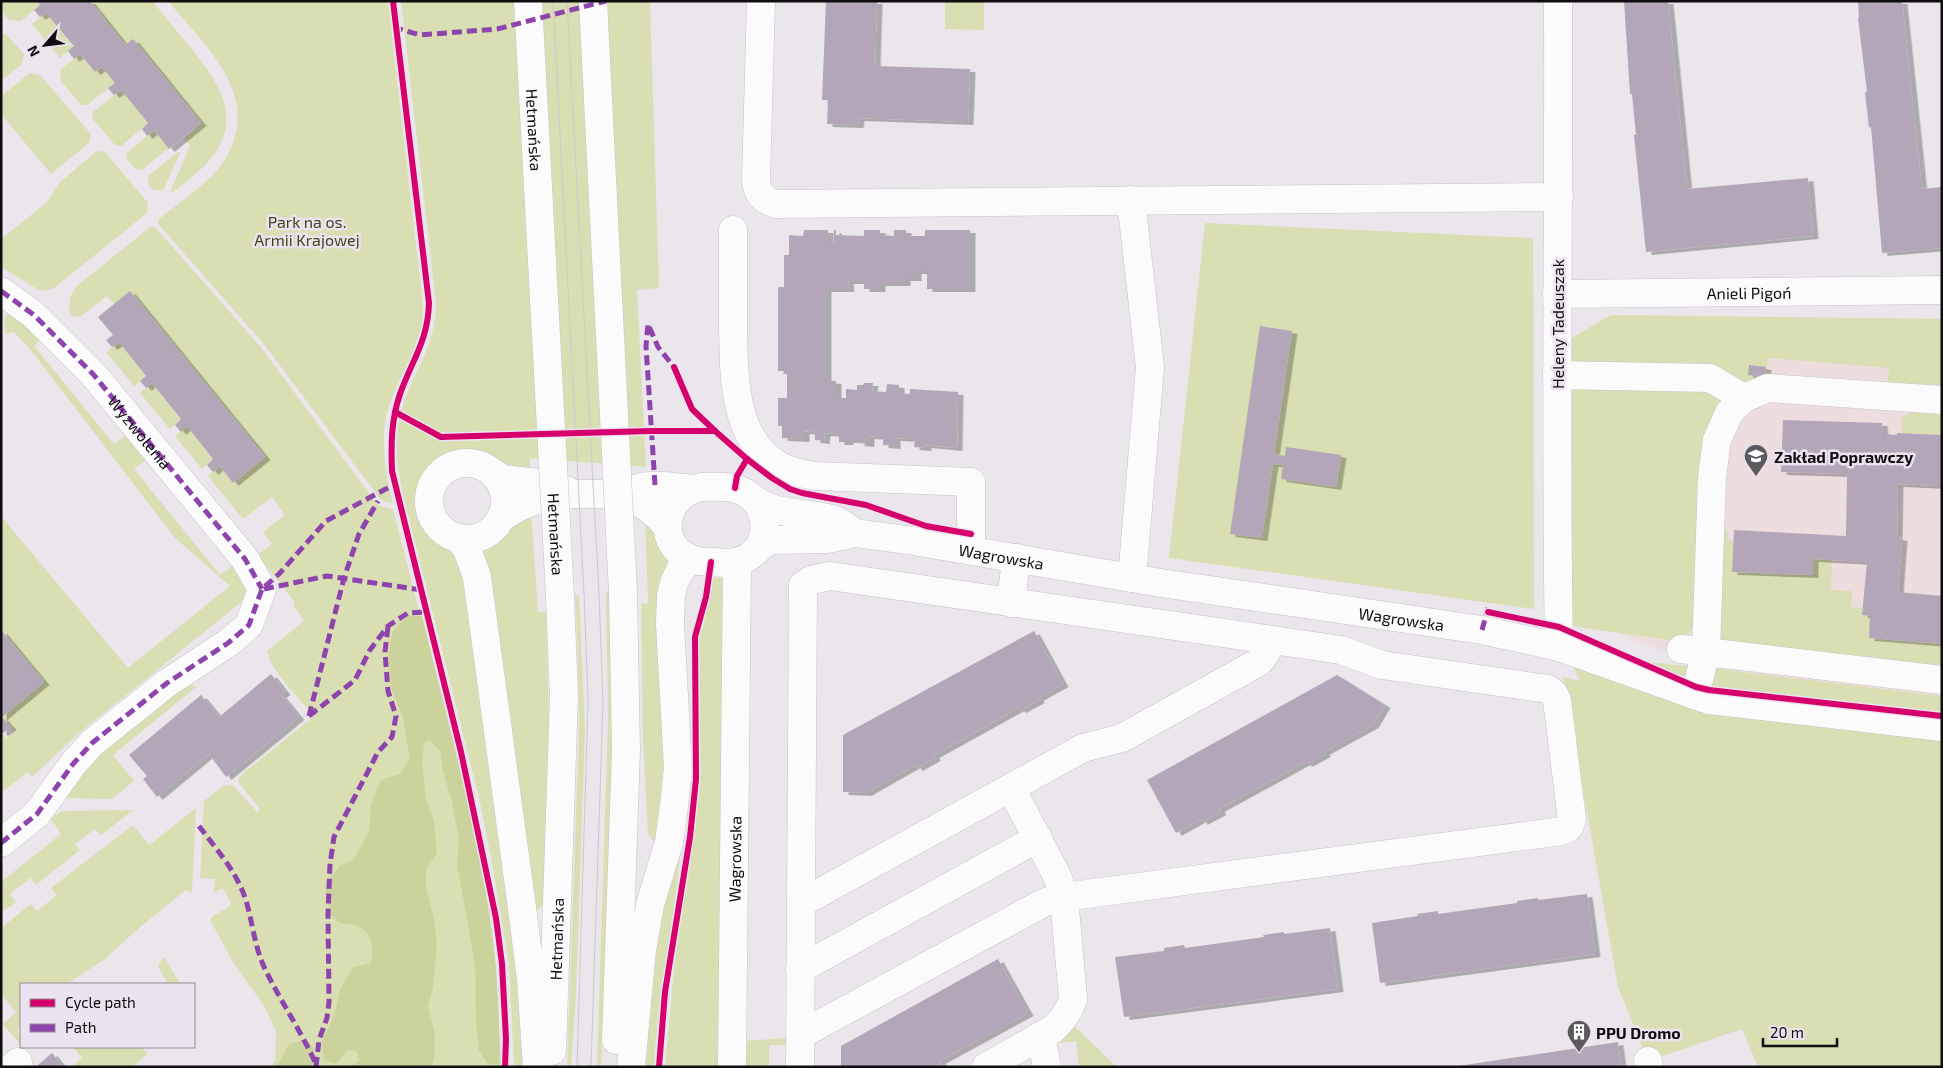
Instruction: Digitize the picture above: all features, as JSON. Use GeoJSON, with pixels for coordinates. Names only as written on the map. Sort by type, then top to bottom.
{"type":"FeatureCollection","features":[{"type":"Feature","properties":{"kind":"street","name":"Hetmańska"},"geometry":{"type":"LineString","coordinates":[[528,1],[564,696],[551,1067]]}},
{"type":"Feature","properties":{"kind":"street"},"geometry":{"type":"LineString","coordinates":[[593,1],[623,592],[626,766],[615,1067]]}},
{"type":"Feature","properties":{"kind":"street"},"geometry":{"type":"LineString","coordinates":[[761,1],[756,180],[759,194],[764,199],[777,204],[1558,197]]}},
{"type":"Feature","properties":{"kind":"street","name":"Heleny Tadeuszak"},"geometry":{"type":"LineString","coordinates":[[1558,1],[1557,375],[1559,647]]}},
{"type":"Feature","properties":{"kind":"street"},"geometry":{"type":"LineString","coordinates":[[1131,200],[1150,368],[1132,578]]}},
{"type":"Feature","properties":{"kind":"street"},"geometry":{"type":"LineString","coordinates":[[733,230],[734,384],[741,414],[757,444],[767,456],[781,467],[797,473],[815,476],[971,482],[971,550]]}},
{"type":"Feature","properties":{"kind":"street","name":"Anieli Pigoń"},"geometry":{"type":"LineString","coordinates":[[1557,294],[1942,290]]}},
{"type":"Feature","properties":{"kind":"street","name":"Wyzwolenia"},"geometry":{"type":"LineString","coordinates":[[1,291],[34,315],[93,374],[245,560],[262,589],[249,625],[228,643],[167,682],[92,743],[73,764],[37,814],[1,844]]}},
{"type":"Feature","properties":{"kind":"street"},"geometry":{"type":"LineString","coordinates":[[1557,375],[1710,378],[1744,398]]}},
{"type":"Feature","properties":{"kind":"street"},"geometry":{"type":"LineString","coordinates":[[1695,695],[1693,651],[1712,477],[1717,440],[1729,413],[1744,398],[1768,388],[1942,400]]}},
{"type":"Feature","properties":{"kind":"street"},"geometry":{"type":"LineString","coordinates":[[572,493],[548,484],[503,479],[475,464],[465,463],[446,468],[433,483],[428,502],[434,521],[448,534],[468,539],[487,533],[500,519],[520,505],[572,493],[622,495],[652,511],[664,521],[675,546],[690,559],[701,561],[745,557],[763,538],[766,527],[764,515],[757,501],[746,493],[735,488],[702,486],[692,489],[679,498],[672,506],[668,528]]}},
{"type":"Feature","properties":{"kind":"street"},"geometry":{"type":"LineString","coordinates":[[492,473],[499,481],[503,490],[504,509],[500,519]]}},
{"type":"Feature","properties":{"kind":"street"},"geometry":{"type":"LineString","coordinates":[[622,495],[634,488],[655,485],[692,489]]}},
{"type":"Feature","properties":{"kind":"street","name":"Wagrowska"},"geometry":{"type":"LineString","coordinates":[[757,501],[775,510],[830,518],[840,522],[855,533]]}},
{"type":"Feature","properties":{"kind":"street","name":"Wagrowska"},"geometry":{"type":"LineString","coordinates":[[732,1067],[745,557],[765,543],[773,540],[827,539],[855,533],[971,550],[1132,578],[1482,630],[1559,647],[1709,700],[1942,727]]}},
{"type":"Feature","properties":{"kind":"street"},"geometry":{"type":"LineString","coordinates":[[458,538],[468,549],[477,577],[531,979],[537,1067]]}},
{"type":"Feature","properties":{"kind":"street"},"geometry":{"type":"LineString","coordinates":[[1011,603],[1016,558]]}},
{"type":"Feature","properties":{"kind":"street"},"geometry":{"type":"LineString","coordinates":[[631,1067],[642,950],[650,905],[669,842],[678,768],[670,624],[671,596],[679,572],[690,559]]}},
{"type":"Feature","properties":{"kind":"street"},"geometry":{"type":"LineString","coordinates":[[800,1035],[1045,902],[1064,897],[1562,831],[1568,827],[1572,820],[1557,700],[1548,689],[1382,664],[1341,650],[830,576],[812,580],[803,585],[800,969],[800,1035],[800,1067]]}},
{"type":"Feature","properties":{"kind":"street"},"geometry":{"type":"LineString","coordinates":[[801,903],[1082,748],[1122,738],[1259,662],[1266,653],[1271,640]]}},
{"type":"Feature","properties":{"kind":"street"},"geometry":{"type":"LineString","coordinates":[[1693,651],[1942,680]]}},
{"type":"Feature","properties":{"kind":"street"},"geometry":{"type":"LineString","coordinates":[[986,1067],[1053,1030],[1069,1011],[1073,999],[1064,897],[1058,878],[1011,788]]}},
{"type":"Feature","properties":{"kind":"street"},"geometry":{"type":"LineString","coordinates":[[800,969],[1038,838]]}},
{"type":"Feature","properties":{"kind":"street"},"geometry":{"type":"LineString","coordinates":[[1041,1036],[1047,1067]]}},
{"type":"Feature","properties":{"kind":"shaded area","name":"Zakład Poprawczy"},"geometry":{"type":"Polygon","coordinates":[[[1611,315],[1942,319],[1942,696],[1702,667],[1571,615],[1611,315]]]}},
{"type":"Feature","properties":{"kind":"green space"},"geometry":{"type":"Polygon","coordinates":[[[1,1],[37,1],[40,5],[21,21],[9,20],[1,10],[1,1]]]}},
{"type":"Feature","properties":{"kind":"green space"},"geometry":{"type":"Polygon","coordinates":[[[90,1],[152,1],[206,68],[221,94],[225,108],[226,123],[223,138],[215,153],[206,164],[173,192],[170,192],[190,146],[184,138],[201,123],[133,40],[125,45],[90,1]]]}},
{"type":"Feature","properties":{"kind":"green space","name":"Park na os. Armii Krajowej"},"geometry":{"type":"Polygon","coordinates":[[[168,1],[388,1],[423,305],[419,333],[389,406],[384,430],[384,455],[393,504],[381,500],[263,343],[158,224],[159,219],[206,182],[220,167],[233,142],[238,117],[235,98],[229,80],[219,63],[207,46],[168,1]]]}},
{"type":"Feature","properties":{"kind":"green space"},"geometry":{"type":"Polygon","coordinates":[[[401,1],[650,1],[659,288],[637,290],[646,467],[530,458],[530,476],[482,458],[462,455],[454,456],[430,478],[424,507],[435,529],[463,553],[512,908],[525,1067],[514,1067],[509,964],[479,798],[398,470],[397,439],[399,419],[428,346],[435,319],[436,303],[401,1]]]}},
{"type":"Feature","properties":{"kind":"green space"},"geometry":{"type":"Polygon","coordinates":[[[945,1],[984,1],[984,30],[945,29],[945,1]]]}},
{"type":"Feature","properties":{"kind":"green space"},"geometry":{"type":"Polygon","coordinates":[[[46,13],[74,46],[60,58],[32,24],[46,13]]]}},
{"type":"Feature","properties":{"kind":"green space"},"geometry":{"type":"Polygon","coordinates":[[[1,34],[6,34],[24,54],[22,64],[1,81],[1,34]]]}},
{"type":"Feature","properties":{"kind":"green space"},"geometry":{"type":"Polygon","coordinates":[[[80,54],[95,72],[102,67],[115,83],[87,105],[81,105],[60,80],[61,69],[80,54]]]}},
{"type":"Feature","properties":{"kind":"green space"},"geometry":{"type":"Polygon","coordinates":[[[30,73],[40,75],[91,134],[89,143],[51,174],[1,114],[1,96],[30,73]]]}},
{"type":"Feature","properties":{"kind":"green space"},"geometry":{"type":"Polygon","coordinates":[[[121,90],[148,123],[121,146],[115,145],[92,118],[93,112],[121,90]]]}},
{"type":"Feature","properties":{"kind":"green space"},"geometry":{"type":"Polygon","coordinates":[[[154,130],[169,149],[142,170],[135,169],[126,158],[127,153],[154,130]]]}},
{"type":"Feature","properties":{"kind":"green space"},"geometry":{"type":"Polygon","coordinates":[[[97,151],[105,152],[148,203],[147,213],[54,288],[43,291],[37,289],[1,267],[1,234],[4,237],[48,201],[59,183],[97,151]]]}},
{"type":"Feature","properties":{"kind":"green space"},"geometry":{"type":"Polygon","coordinates":[[[178,152],[180,153],[163,191],[153,190],[148,184],[148,176],[178,152]]]}},
{"type":"Feature","properties":{"kind":"green space"},"geometry":{"type":"Polygon","coordinates":[[[1205,223],[1533,238],[1534,609],[1169,558],[1205,223]]]}},
{"type":"Feature","properties":{"kind":"green space"},"geometry":{"type":"Polygon","coordinates":[[[150,227],[155,227],[260,346],[378,505],[393,509],[451,735],[479,859],[489,912],[496,966],[501,1067],[269,1067],[275,1062],[276,1031],[264,1006],[233,962],[210,920],[213,916],[230,906],[231,903],[223,889],[214,893],[215,879],[200,878],[204,801],[224,785],[234,786],[257,812],[260,809],[238,782],[240,776],[314,716],[280,677],[267,651],[304,621],[294,606],[294,601],[257,555],[272,544],[263,532],[285,515],[272,497],[243,519],[208,476],[220,466],[233,483],[265,457],[130,291],[114,304],[107,296],[80,317],[71,316],[70,301],[76,287],[150,227]]]}},
{"type":"Feature","properties":{"kind":"green space"},"geometry":{"type":"Polygon","coordinates":[[[8,311],[44,337],[34,346],[114,444],[128,433],[148,458],[134,469],[220,575],[235,564],[250,595],[78,734],[32,777],[28,772],[1,793],[1,732],[7,738],[14,732],[2,717],[44,682],[1,630],[1,516],[128,668],[230,586],[175,538],[30,349],[14,332],[6,334],[5,322],[8,311]]]}},
{"type":"Feature","properties":{"kind":"green space"},"geometry":{"type":"Polygon","coordinates":[[[1611,315],[1942,319],[1942,392],[1887,387],[1889,368],[1768,358],[1766,377],[1738,387],[1695,627],[1683,637],[1669,640],[1571,625],[1571,338],[1611,315]]]}},
{"type":"Feature","properties":{"kind":"green space"},"geometry":{"type":"Polygon","coordinates":[[[119,342],[146,376],[134,386],[106,352],[119,342]]]}},
{"type":"Feature","properties":{"kind":"green space"},"geometry":{"type":"Polygon","coordinates":[[[152,383],[181,419],[170,429],[140,393],[152,383]]]}},
{"type":"Feature","properties":{"kind":"green space"},"geometry":{"type":"Polygon","coordinates":[[[1921,408],[1942,410],[1942,435],[1902,433],[1902,417],[1921,408]]]}},
{"type":"Feature","properties":{"kind":"green space"},"geometry":{"type":"Polygon","coordinates":[[[187,426],[213,459],[202,469],[175,436],[187,426]]]}},
{"type":"Feature","properties":{"kind":"green space"},"geometry":{"type":"Polygon","coordinates":[[[531,511],[538,612],[546,612],[549,722],[543,904],[537,910],[534,910],[482,547],[485,542],[502,528],[531,511]]]}},
{"type":"Feature","properties":{"kind":"green space"},"geometry":{"type":"Polygon","coordinates":[[[645,513],[669,550],[665,575],[667,748],[657,841],[654,842],[648,834],[643,742],[641,604],[648,603],[645,513]]]}},
{"type":"Feature","properties":{"kind":"green space"},"geometry":{"type":"Polygon","coordinates":[[[1715,530],[1727,530],[1728,541],[1733,541],[1733,572],[1812,575],[1813,559],[1832,560],[1831,590],[1852,591],[1851,607],[1863,608],[1862,615],[1870,616],[1869,638],[1942,644],[1942,675],[1725,643],[1718,636],[1715,530]]]}},
{"type":"Feature","properties":{"kind":"green space"},"geometry":{"type":"Polygon","coordinates":[[[705,578],[721,578],[725,589],[724,1067],[665,1067],[673,979],[688,858],[698,652],[705,578]]]}},
{"type":"Feature","properties":{"kind":"green space"},"geometry":{"type":"Polygon","coordinates":[[[606,593],[610,593],[612,652],[611,771],[601,1067],[597,1067],[608,719],[606,593]]]}},
{"type":"Feature","properties":{"kind":"green space"},"geometry":{"type":"Polygon","coordinates":[[[575,595],[579,595],[585,729],[576,994],[571,1067],[567,1067],[579,731],[575,595]]]}},
{"type":"Feature","properties":{"kind":"green space"},"geometry":{"type":"Polygon","coordinates":[[[408,616],[422,616],[483,875],[494,950],[500,1063],[489,1065],[479,1051],[476,1024],[475,964],[457,864],[459,840],[440,751],[430,740],[424,743],[422,762],[426,800],[434,820],[437,853],[426,870],[426,887],[437,941],[433,988],[428,1007],[435,1033],[434,1058],[431,1067],[350,1067],[359,1061],[357,1052],[348,1050],[336,1064],[324,1060],[322,1042],[334,1016],[340,990],[353,967],[371,963],[372,954],[371,939],[363,929],[350,924],[341,924],[331,915],[326,896],[326,884],[340,866],[354,859],[369,832],[371,804],[381,780],[400,774],[410,759],[403,718],[392,690],[388,654],[393,631],[408,616]]]}},
{"type":"Feature","properties":{"kind":"green space"},"geometry":{"type":"Polygon","coordinates":[[[1567,655],[1702,667],[1942,696],[1942,1067],[1758,1067],[1742,1029],[1648,1061],[1618,987],[1563,677],[1580,681],[1567,655]]]}},
{"type":"Feature","properties":{"kind":"green space"},"geometry":{"type":"Polygon","coordinates":[[[189,684],[196,687],[113,755],[134,781],[112,799],[60,798],[93,753],[189,684]]]}},
{"type":"Feature","properties":{"kind":"green space"},"geometry":{"type":"Polygon","coordinates":[[[196,808],[192,893],[186,890],[139,928],[105,959],[69,983],[20,983],[20,1027],[18,1033],[20,1044],[3,1024],[16,1012],[1,994],[1,928],[31,904],[37,911],[57,895],[51,888],[133,825],[149,845],[196,808]]]}},
{"type":"Feature","properties":{"kind":"green space"},"geometry":{"type":"Polygon","coordinates":[[[133,810],[101,835],[95,829],[75,844],[80,850],[36,885],[30,878],[10,894],[16,902],[1,913],[1,882],[61,834],[51,819],[61,811],[133,810]]]}},
{"type":"Feature","properties":{"kind":"green space"},"geometry":{"type":"Polygon","coordinates":[[[681,845],[659,1011],[654,1067],[642,1067],[659,916],[681,845]]]}},
{"type":"Feature","properties":{"kind":"green space"},"geometry":{"type":"Polygon","coordinates":[[[165,958],[179,983],[167,983],[158,967],[161,960],[165,958]]]}},
{"type":"Feature","properties":{"kind":"green space"},"geometry":{"type":"Polygon","coordinates":[[[1073,1025],[1117,1067],[1079,1067],[1076,1041],[1057,1043],[1073,1025]]]}},
{"type":"Feature","properties":{"kind":"green space"},"geometry":{"type":"Polygon","coordinates":[[[788,1038],[788,1045],[769,1045],[769,1067],[742,1067],[743,1041],[788,1038]]]}},
{"type":"Feature","properties":{"kind":"green space"},"geometry":{"type":"Polygon","coordinates":[[[307,1039],[314,1049],[312,1067],[277,1067],[289,1044],[307,1039]]]}},
{"type":"Feature","properties":{"kind":"green space"},"geometry":{"type":"Polygon","coordinates":[[[74,1048],[143,1048],[147,1054],[132,1067],[72,1067],[82,1058],[74,1048]]]}},
{"type":"Feature","properties":{"kind":"building"},"geometry":{"type":"Polygon","coordinates":[[[37,1],[90,1],[125,45],[133,39],[201,123],[169,149],[154,130],[147,136],[142,129],[148,123],[121,90],[114,95],[108,88],[115,83],[102,67],[95,72],[80,54],[74,59],[68,51],[74,46],[46,13],[40,17],[34,10],[40,5],[37,1]]]}},
{"type":"Feature","properties":{"kind":"building"},"geometry":{"type":"Polygon","coordinates":[[[826,1],[877,1],[875,66],[970,69],[968,122],[859,118],[858,125],[827,124],[828,100],[822,100],[826,1]]]}},
{"type":"Feature","properties":{"kind":"building"},"geometry":{"type":"Polygon","coordinates":[[[1624,1],[1668,1],[1687,189],[1808,178],[1813,236],[1646,252],[1634,135],[1636,135],[1632,94],[1630,94],[1624,1]]]}},
{"type":"Feature","properties":{"kind":"building"},"geometry":{"type":"Polygon","coordinates":[[[1858,1],[1902,1],[1922,189],[1942,187],[1942,248],[1882,253],[1871,127],[1869,128],[1865,92],[1867,92],[1858,18],[1858,1]]]}},
{"type":"Feature","properties":{"kind":"building"},"geometry":{"type":"Polygon","coordinates":[[[804,230],[828,230],[828,243],[834,243],[834,230],[836,230],[836,235],[864,236],[864,230],[880,230],[880,235],[894,236],[894,230],[906,230],[906,236],[925,236],[925,230],[970,230],[970,289],[927,289],[927,271],[916,271],[916,278],[905,278],[905,283],[880,283],[880,289],[864,289],[864,281],[848,281],[849,289],[826,289],[826,380],[836,381],[836,398],[846,398],[846,389],[857,390],[857,385],[863,385],[864,383],[873,383],[872,391],[886,392],[887,384],[899,385],[899,393],[910,394],[910,389],[958,392],[957,448],[926,445],[926,448],[914,447],[915,439],[895,438],[895,446],[883,445],[883,437],[869,436],[869,444],[859,443],[859,440],[839,442],[839,434],[825,433],[824,441],[815,440],[815,432],[804,431],[804,439],[782,438],[782,426],[778,426],[778,398],[787,398],[787,371],[778,371],[778,287],[784,287],[784,255],[789,255],[789,235],[803,236],[804,230]]]}},
{"type":"Feature","properties":{"kind":"building"},"geometry":{"type":"Polygon","coordinates":[[[130,291],[265,457],[233,483],[220,466],[213,472],[207,465],[213,459],[187,426],[181,432],[175,425],[181,419],[152,383],[146,388],[140,381],[146,376],[119,342],[112,347],[106,340],[113,335],[98,317],[130,291]]]}},
{"type":"Feature","properties":{"kind":"building"},"geometry":{"type":"Polygon","coordinates":[[[1260,326],[1292,331],[1274,454],[1285,456],[1286,447],[1341,455],[1336,487],[1281,479],[1283,465],[1273,464],[1262,538],[1230,534],[1260,326]]]}},
{"type":"Feature","properties":{"kind":"building"},"geometry":{"type":"Polygon","coordinates":[[[1749,365],[1766,367],[1765,377],[1748,375],[1749,365]]]}},
{"type":"Feature","properties":{"kind":"building"},"geometry":{"type":"Polygon","coordinates":[[[1783,420],[1882,423],[1883,434],[1942,435],[1942,486],[1898,484],[1897,537],[1902,538],[1898,592],[1942,596],[1942,644],[1869,638],[1870,616],[1862,615],[1867,562],[1813,559],[1813,575],[1732,572],[1734,530],[1846,536],[1847,474],[1781,472],[1783,420]]]}},
{"type":"Feature","properties":{"kind":"building"},"geometry":{"type":"Polygon","coordinates":[[[1,630],[44,682],[2,717],[11,727],[3,733],[1,732],[1,630]]]}},
{"type":"Feature","properties":{"kind":"building"},"geometry":{"type":"Polygon","coordinates":[[[1034,631],[1063,684],[1021,710],[1019,708],[934,755],[935,758],[917,768],[915,765],[866,793],[843,792],[843,735],[1034,631]]]}},
{"type":"Feature","properties":{"kind":"building"},"geometry":{"type":"Polygon","coordinates":[[[271,674],[285,692],[281,695],[299,717],[226,777],[209,754],[157,797],[143,779],[147,776],[129,755],[201,695],[219,717],[271,674]]]}},
{"type":"Feature","properties":{"kind":"building"},"geometry":{"type":"Polygon","coordinates":[[[1337,675],[1385,705],[1373,725],[1324,752],[1325,754],[1307,764],[1305,762],[1219,809],[1221,812],[1202,822],[1201,819],[1176,833],[1147,780],[1337,675]]]}},
{"type":"Feature","properties":{"kind":"building"},"geometry":{"type":"Polygon","coordinates":[[[1587,894],[1595,954],[1380,983],[1372,923],[1438,911],[1438,914],[1517,903],[1517,901],[1538,898],[1538,900],[1587,894]]]}},
{"type":"Feature","properties":{"kind":"building"},"geometry":{"type":"Polygon","coordinates":[[[1330,928],[1338,989],[1124,1017],[1115,957],[1164,951],[1164,948],[1184,945],[1185,948],[1264,937],[1263,935],[1284,932],[1284,934],[1330,928]]]}},
{"type":"Feature","properties":{"kind":"building"},"geometry":{"type":"Polygon","coordinates":[[[998,959],[1028,1013],[940,1061],[941,1063],[935,1067],[841,1067],[841,1046],[998,959]]]}},
{"type":"Feature","properties":{"kind":"building","name":"PPU Dromo"},"geometry":{"type":"Polygon","coordinates":[[[1618,1042],[1621,1065],[1623,1064],[1623,1067],[1452,1067],[1618,1042]]]}},
{"type":"Feature","properties":{"kind":"building"},"geometry":{"type":"Polygon","coordinates":[[[52,1053],[63,1067],[40,1067],[38,1065],[52,1053]]]}},
{"type":"Feature","properties":{"kind":"tram line"},"geometry":{"type":"LineString","coordinates":[[553,1],[588,701],[577,1067]]}},
{"type":"Feature","properties":{"kind":"tram line"},"geometry":{"type":"LineString","coordinates":[[567,1],[599,594],[603,702],[591,1067]]}},
{"type":"Feature","properties":{"kind":"marked path"},"geometry":{"type":"LineString","coordinates":[[396,25],[396,28],[420,35],[497,29],[606,1]]}},
{"type":"Feature","properties":{"kind":"marked path"},"geometry":{"type":"LineString","coordinates":[[1,291],[34,315],[93,374],[245,559],[262,589]]}},
{"type":"Feature","properties":{"kind":"marked path"},"geometry":{"type":"LineString","coordinates":[[655,485],[646,346],[648,324],[658,347],[674,367]]}},
{"type":"Feature","properties":{"kind":"marked path"},"geometry":{"type":"LineString","coordinates":[[1,843],[37,814],[73,764],[92,743],[167,683],[228,643],[249,625],[262,589],[279,574],[326,521],[395,484]]}},
{"type":"Feature","properties":{"kind":"marked path"},"geometry":{"type":"LineString","coordinates":[[309,716],[344,578],[359,534],[378,501]]}},
{"type":"Feature","properties":{"kind":"marked path"},"geometry":{"type":"LineString","coordinates":[[264,589],[327,576],[422,590]]}},
{"type":"Feature","properties":{"kind":"marked path"},"geometry":{"type":"LineString","coordinates":[[1482,630],[1488,608]]}},
{"type":"Feature","properties":{"kind":"marked path"},"geometry":{"type":"LineString","coordinates":[[309,716],[355,680],[370,650],[388,626],[408,613],[428,612]]}},
{"type":"Feature","properties":{"kind":"marked path"},"geometry":{"type":"LineString","coordinates":[[316,1067],[319,1040],[327,1018],[329,1002],[328,914],[330,864],[334,837],[378,752],[392,737],[396,716],[388,691],[385,652],[388,626]]}},
{"type":"Feature","properties":{"kind":"marked path"},"geometry":{"type":"LineString","coordinates":[[199,826],[239,882],[247,904],[256,945],[262,961],[316,1064]]}},
{"type":"Feature","properties":{"kind":"cycle path"},"geometry":{"type":"LineString","coordinates":[[393,1],[429,303],[423,340],[400,394],[395,413],[392,471],[461,752],[496,918],[502,964],[506,1039],[505,1067]]}},
{"type":"Feature","properties":{"kind":"cycle path"},"geometry":{"type":"LineString","coordinates":[[674,367],[692,409],[747,459]]}},
{"type":"Feature","properties":{"kind":"cycle path"},"geometry":{"type":"LineString","coordinates":[[395,412],[441,437],[715,431]]}},
{"type":"Feature","properties":{"kind":"cycle path"},"geometry":{"type":"LineString","coordinates":[[735,488],[737,476],[747,459],[790,489],[866,505],[926,526],[971,534]]}},
{"type":"Feature","properties":{"kind":"cycle path"},"geometry":{"type":"LineString","coordinates":[[659,1067],[665,992],[690,837],[696,779],[695,637],[706,597],[711,562]]}},
{"type":"Feature","properties":{"kind":"cycle path"},"geometry":{"type":"LineString","coordinates":[[1488,612],[1559,627],[1696,687],[1709,690],[1942,716]]}},
{"type":"Feature","properties":{"kind":"place","name":"Zakład Poprawczy"},"geometry":{"type":"Point","coordinates":[1756,477]}},
{"type":"Feature","properties":{"kind":"place","name":"PPU Dromo"},"geometry":{"type":"Point","coordinates":[1579,1053]}}]}
